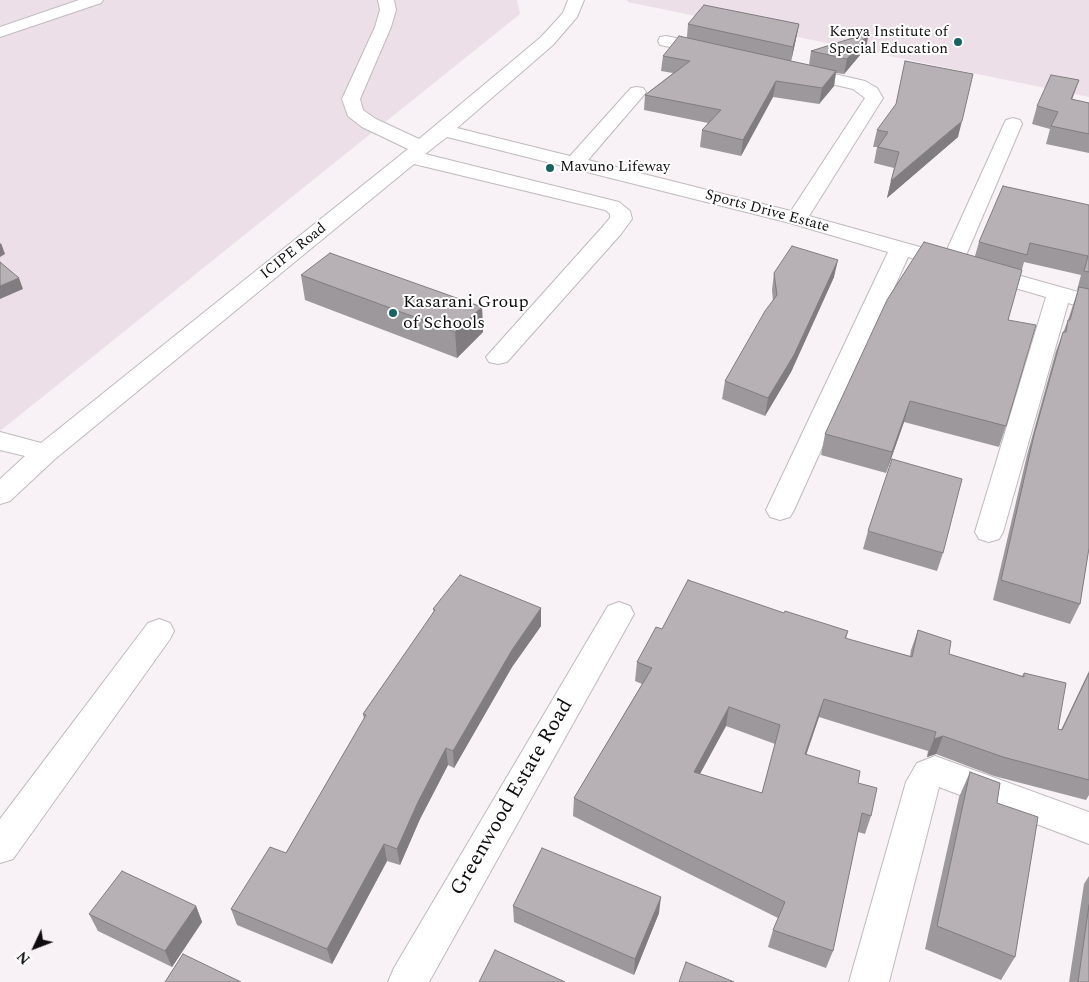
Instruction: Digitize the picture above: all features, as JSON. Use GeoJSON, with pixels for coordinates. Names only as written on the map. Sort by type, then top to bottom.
{"type":"FeatureCollection","features":[{"type":"Feature","properties":{"kind":"street"},"geometry":{"type":"LineString","coordinates":[[0,32],[95,0]]}},
{"type":"Feature","properties":{"kind":"street"},"geometry":{"type":"LineString","coordinates":[[386,0],[388,10],[383,27],[351,99],[355,112],[369,123],[416,152],[612,206],[620,211],[620,219],[613,230],[498,357]]}},
{"type":"Feature","properties":{"kind":"street","name":"ICIPE Road"},"geometry":{"type":"LineString","coordinates":[[0,494],[46,453],[443,130],[547,41],[571,14],[576,0]]}},
{"type":"Feature","properties":{"kind":"street"},"geometry":{"type":"LineString","coordinates":[[666,41],[724,54]]}},
{"type":"Feature","properties":{"kind":"street"},"geometry":{"type":"LineString","coordinates":[[782,67],[859,85],[871,92],[874,98],[798,219]]}},
{"type":"Feature","properties":{"kind":"street"},"geometry":{"type":"LineString","coordinates":[[575,163],[637,92]]}},
{"type":"Feature","properties":{"kind":"street"},"geometry":{"type":"LineString","coordinates":[[952,263],[1013,124]]}},
{"type":"Feature","properties":{"kind":"street","name":"Sports Drive Estate"},"geometry":{"type":"LineString","coordinates":[[443,130],[798,219],[1089,302]]}},
{"type":"Feature","properties":{"kind":"street"},"geometry":{"type":"LineString","coordinates":[[780,510],[901,248]]}},
{"type":"Feature","properties":{"kind":"street"},"geometry":{"type":"LineString","coordinates":[[989,532],[1059,293]]}},
{"type":"Feature","properties":{"kind":"street"},"geometry":{"type":"LineString","coordinates":[[0,441],[46,453]]}},
{"type":"Feature","properties":{"kind":"street","name":"Greenwood Estate Road"},"geometry":{"type":"LineString","coordinates":[[408,982],[619,614]]}},
{"type":"Feature","properties":{"kind":"street"},"geometry":{"type":"LineString","coordinates":[[0,847],[159,631]]}},
{"type":"Feature","properties":{"kind":"street"},"geometry":{"type":"LineString","coordinates":[[868,982],[923,782],[929,773],[935,771],[943,773],[1089,828]]}},
{"type":"Feature","properties":{"kind":"shaded area"},"geometry":{"type":"Polygon","coordinates":[[[0,0],[517,0],[520,14],[0,431],[0,0]]]}},
{"type":"Feature","properties":{"kind":"shaded area","name":"Kenya Institute of Special Education"},"geometry":{"type":"Polygon","coordinates":[[[627,0],[1089,0],[1089,97],[628,2],[627,0]]]}},
{"type":"Feature","properties":{"kind":"building"},"geometry":{"type":"Polygon","coordinates":[[[704,5],[799,24],[793,47],[688,24],[704,5]]]}},
{"type":"Feature","properties":{"kind":"building"},"geometry":{"type":"Polygon","coordinates":[[[869,33],[847,59],[811,51],[869,33]]]}},
{"type":"Feature","properties":{"kind":"building"},"geometry":{"type":"Polygon","coordinates":[[[679,36],[836,71],[822,88],[776,81],[743,140],[702,130],[721,110],[645,95],[690,61],[663,56],[679,36]]]}},
{"type":"Feature","properties":{"kind":"building"},"geometry":{"type":"Polygon","coordinates":[[[905,61],[973,74],[962,121],[891,181],[899,152],[878,147],[888,132],[877,130],[896,104],[905,61]]]}},
{"type":"Feature","properties":{"kind":"building"},"geometry":{"type":"Polygon","coordinates":[[[1051,75],[1079,80],[1071,99],[1089,103],[1089,134],[1051,126],[1058,112],[1037,106],[1051,75]]]}},
{"type":"Feature","properties":{"kind":"building"},"geometry":{"type":"Polygon","coordinates":[[[1003,186],[1089,205],[1089,272],[1084,271],[1088,256],[1030,243],[1027,255],[979,242],[1003,186]]]}},
{"type":"Feature","properties":{"kind":"building"},"geometry":{"type":"Polygon","coordinates":[[[924,242],[1022,270],[1008,320],[1036,325],[1006,426],[910,401],[892,452],[825,434],[887,300],[924,242]]]}},
{"type":"Feature","properties":{"kind":"building"},"geometry":{"type":"Polygon","coordinates":[[[792,246],[838,260],[794,355],[768,398],[725,381],[765,311],[777,295],[774,273],[792,246]]]}},
{"type":"Feature","properties":{"kind":"building"},"geometry":{"type":"Polygon","coordinates":[[[330,253],[482,307],[455,332],[301,275],[330,253]]]}},
{"type":"Feature","properties":{"kind":"building"},"geometry":{"type":"Polygon","coordinates":[[[0,262],[19,278],[0,286],[0,262]]]}},
{"type":"Feature","properties":{"kind":"building"},"geometry":{"type":"Polygon","coordinates":[[[1079,287],[1089,289],[1089,548],[1080,604],[1001,580],[1034,435],[1063,332],[1066,332],[1079,287]]]}},
{"type":"Feature","properties":{"kind":"building"},"geometry":{"type":"Polygon","coordinates":[[[892,459],[962,479],[943,553],[868,531],[892,459]]]}},
{"type":"Feature","properties":{"kind":"building"},"geometry":{"type":"Polygon","coordinates":[[[460,575],[541,608],[512,650],[453,751],[446,748],[418,802],[397,849],[384,844],[327,949],[231,909],[270,847],[286,853],[366,715],[363,714],[435,610],[433,609],[460,575]]]}},
{"type":"Feature","properties":{"kind":"building"},"geometry":{"type":"Polygon","coordinates":[[[688,580],[784,613],[785,611],[848,631],[845,638],[912,657],[918,630],[951,641],[949,654],[1024,677],[1024,673],[1066,683],[1058,729],[1062,730],[1089,673],[1089,780],[1003,757],[943,736],[934,739],[936,732],[824,699],[805,754],[860,771],[858,783],[877,788],[871,816],[862,813],[833,951],[773,930],[785,902],[574,798],[652,668],[637,662],[656,627],[662,629],[688,580]],[[729,707],[694,772],[762,793],[780,725],[729,707]]]}},
{"type":"Feature","properties":{"kind":"building"},"geometry":{"type":"Polygon","coordinates":[[[970,772],[1000,783],[997,803],[1038,817],[1015,957],[937,926],[970,772]]]}},
{"type":"Feature","properties":{"kind":"building"},"geometry":{"type":"Polygon","coordinates":[[[542,848],[661,897],[635,959],[513,906],[542,848]]]}},
{"type":"Feature","properties":{"kind":"building"},"geometry":{"type":"Polygon","coordinates":[[[122,871],[196,906],[165,951],[89,914],[122,871]]]}},
{"type":"Feature","properties":{"kind":"building"},"geometry":{"type":"Polygon","coordinates":[[[1089,905],[1089,982],[1078,982],[1089,905]]]}},
{"type":"Feature","properties":{"kind":"building"},"geometry":{"type":"Polygon","coordinates":[[[495,950],[565,982],[479,982],[495,950]]]}},
{"type":"Feature","properties":{"kind":"building"},"geometry":{"type":"Polygon","coordinates":[[[183,954],[241,982],[165,982],[183,954]]]}},
{"type":"Feature","properties":{"kind":"building"},"geometry":{"type":"Polygon","coordinates":[[[686,962],[734,982],[679,982],[686,962]]]}},
{"type":"Feature","properties":{"kind":"place","name":"Kenya Institute of Special Education"},"geometry":{"type":"Point","coordinates":[958,42]}},
{"type":"Feature","properties":{"kind":"place","name":"Mavuno Lifeway"},"geometry":{"type":"Point","coordinates":[550,168]}},
{"type":"Feature","properties":{"kind":"place","name":"Kasarani Group of Schools"},"geometry":{"type":"Point","coordinates":[393,313]}}]}
